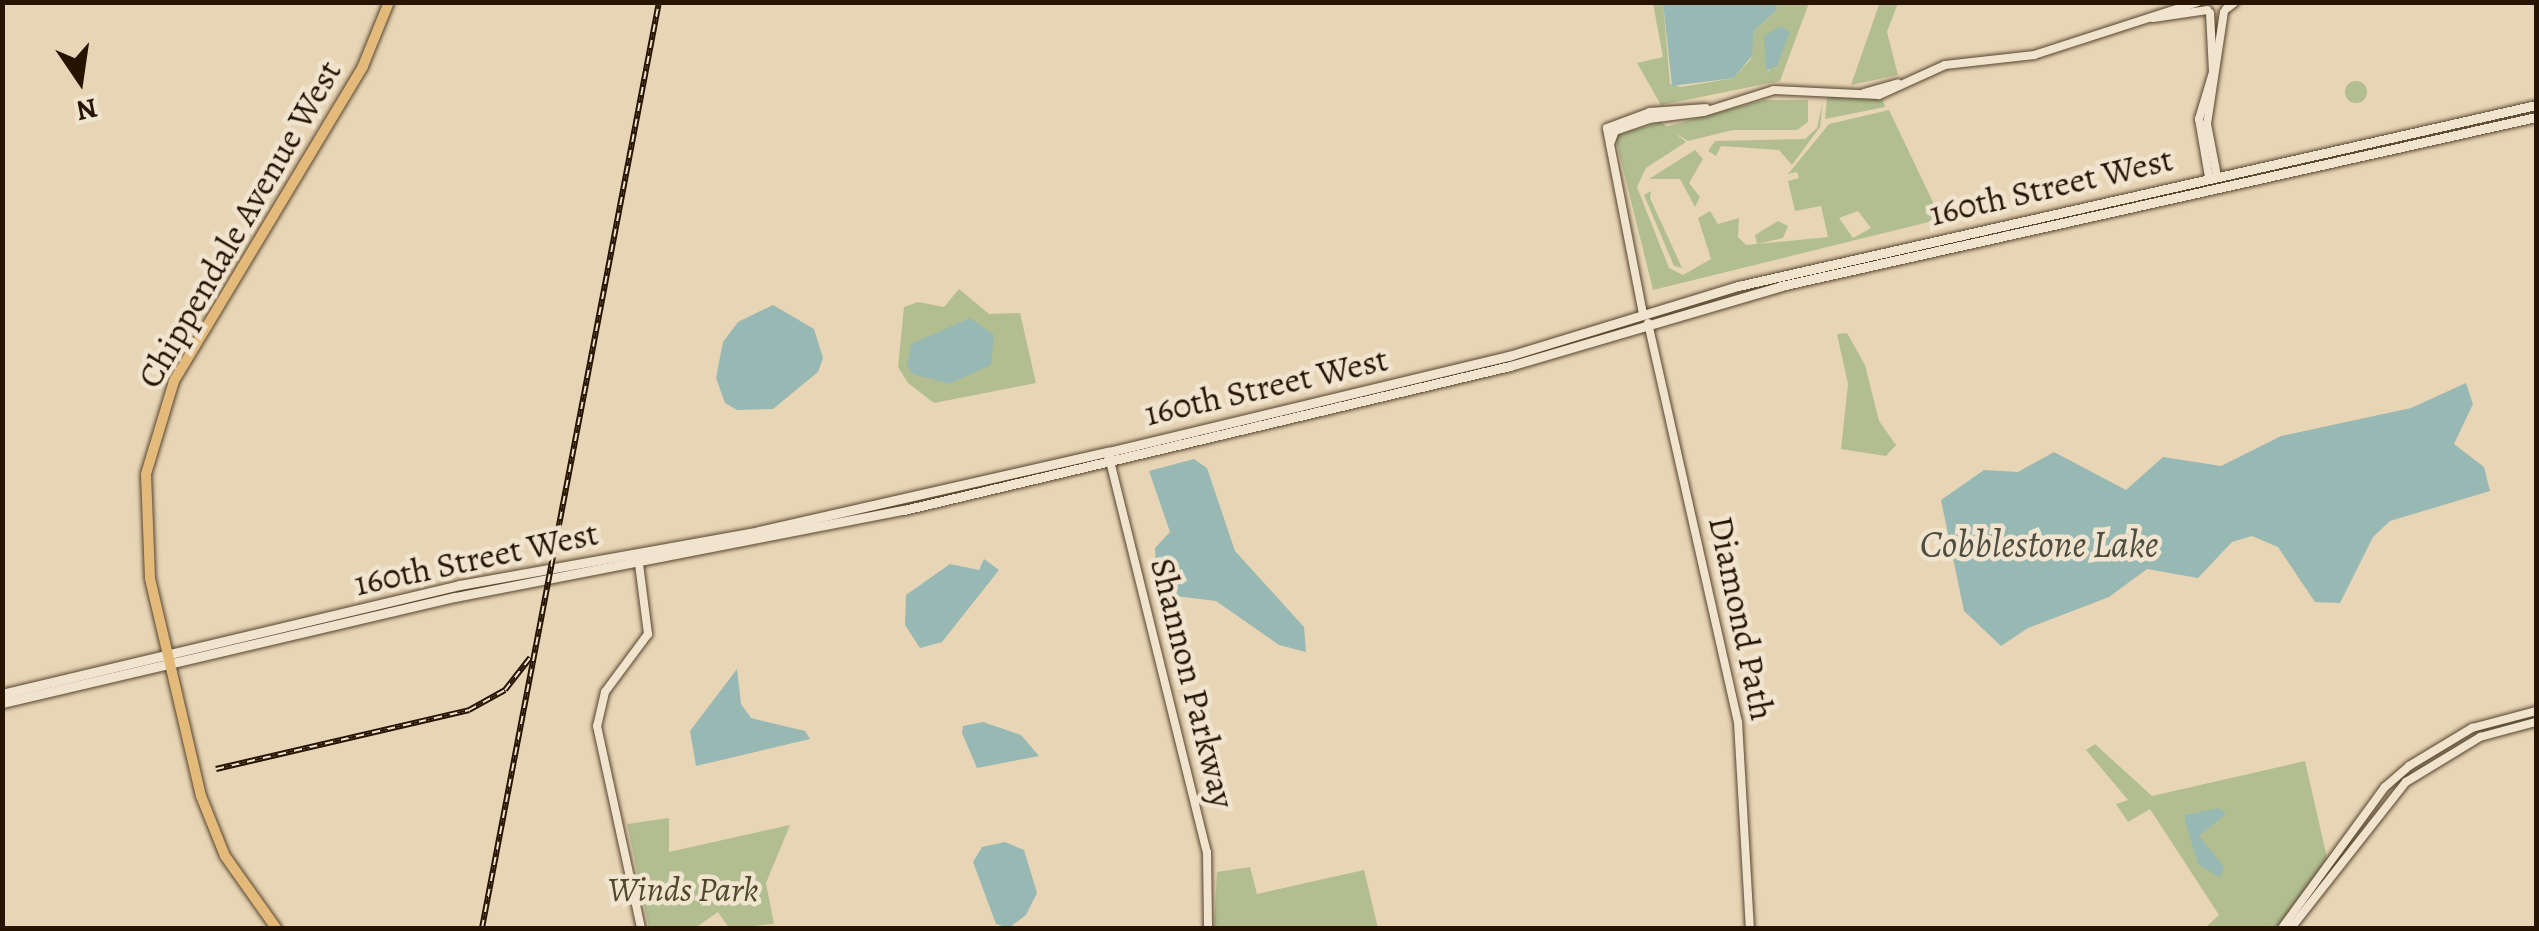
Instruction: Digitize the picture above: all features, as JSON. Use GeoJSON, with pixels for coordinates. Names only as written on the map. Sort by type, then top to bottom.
{"type":"FeatureCollection","features":[{"type":"Feature","properties":{"kind":"main road","name":"Chippendale Avenue West"},"geometry":{"type":"LineString","coordinates":[[276,928],[235,872],[208,818],[169,659],[144,533],[146,474],[158,423],[183,366],[362,66],[389,2]]}},
{"type":"Feature","properties":{"kind":"main road","name":"160th Street West"},"geometry":{"type":"LineString","coordinates":[[1109,457],[1645,318],[2400,143],[2536,105]]}},
{"type":"Feature","properties":{"kind":"main road","name":"160th Street West"},"geometry":{"type":"LineString","coordinates":[[2,703],[474,582],[639,558],[1438,384],[1567,349],[1718,292],[2214,176],[2450,127],[2536,117]]}},
{"type":"Feature","properties":{"kind":"main road"},"geometry":{"type":"LineString","coordinates":[[1438,384],[1439,378],[1509,356]]}},
{"type":"Feature","properties":{"kind":"main road","name":"160th Street West"},"geometry":{"type":"LineString","coordinates":[[2,694],[169,659]]}},
{"type":"Feature","properties":{"kind":"street"},"geometry":{"type":"LineString","coordinates":[[2228,6],[2208,124],[2214,176],[2198,119],[2213,72],[2205,7],[2228,6]]}},
{"type":"Feature","properties":{"kind":"street","name":"Diamond Path"},"geometry":{"type":"LineString","coordinates":[[1750,928],[1738,722],[1645,318],[1610,144],[1613,133],[1632,124],[1774,90],[1883,94],[1944,65],[2042,52],[2128,20],[2205,7]]}},
{"type":"Feature","properties":{"kind":"street","name":"Shannon Parkway"},"geometry":{"type":"LineString","coordinates":[[1109,457],[1207,852],[1208,928]]}},
{"type":"Feature","properties":{"kind":"street"},"geometry":{"type":"LineString","coordinates":[[639,558],[648,634],[604,692],[597,726],[641,928]]}},
{"type":"Feature","properties":{"kind":"street"},"geometry":{"type":"LineString","coordinates":[[2282,928],[2385,787],[2427,754],[2472,728],[2536,711]]}},
{"type":"Feature","properties":{"kind":"street"},"geometry":{"type":"LineString","coordinates":[[2291,928],[2385,802],[2432,764],[2480,737],[2536,722]]}},
{"type":"Feature","properties":{"kind":"green space"},"geometry":{"type":"Polygon","coordinates":[[[1880,2],[1898,3],[1887,32],[1898,75],[1851,85],[1880,2]]]}},
{"type":"Feature","properties":{"kind":"green space"},"geometry":{"type":"Polygon","coordinates":[[[1653,3],[1663,3],[1670,84],[1681,87],[1734,78],[1751,59],[1754,31],[1777,10],[1776,3],[1809,3],[1780,81],[1661,105],[1637,63],[1663,57],[1653,3]],[[1781,26],[1765,36],[1769,71],[1781,26]]]}},
{"type":"Feature","properties":{"kind":"green space"},"geometry":{"type":"Polygon","coordinates":[[[2356,81],[2364,84],[2364,100],[2356,103],[2348,100],[2345,92],[2348,84],[2356,81]]]}},
{"type":"Feature","properties":{"kind":"green space"},"geometry":{"type":"Polygon","coordinates":[[[1882,96],[1885,107],[1825,119],[1827,97],[1882,96]]]}},
{"type":"Feature","properties":{"kind":"green space"},"geometry":{"type":"Polygon","coordinates":[[[1764,100],[1808,100],[1808,122],[1797,130],[1733,130],[1688,141],[1665,127],[1764,100]]]}},
{"type":"Feature","properties":{"kind":"green space"},"geometry":{"type":"Polygon","coordinates":[[[1823,101],[1820,127],[1792,165],[1779,150],[1721,146],[1716,156],[1708,151],[1715,141],[1805,139],[1817,128],[1823,101]]]}},
{"type":"Feature","properties":{"kind":"green space"},"geometry":{"type":"Polygon","coordinates":[[[1889,110],[1941,219],[1653,290],[1615,136],[1661,122],[1686,142],[1646,168],[1637,187],[1669,268],[1683,275],[1711,259],[1698,218],[1710,211],[1718,224],[1739,218],[1738,237],[1746,245],[1828,237],[1821,206],[1795,211],[1788,181],[1799,178],[1797,172],[1788,174],[1829,124],[1889,110]],[[1858,211],[1839,218],[1853,238],[1871,228],[1858,211]]]}},
{"type":"Feature","properties":{"kind":"green space"},"geometry":{"type":"Polygon","coordinates":[[[1695,150],[1703,159],[1689,183],[1700,197],[1695,207],[1680,179],[1649,179],[1695,150]]]}},
{"type":"Feature","properties":{"kind":"green space"},"geometry":{"type":"Polygon","coordinates":[[[1651,191],[1650,198],[1682,268],[1674,266],[1644,195],[1651,191]]]}},
{"type":"Feature","properties":{"kind":"green space"},"geometry":{"type":"Polygon","coordinates":[[[1778,221],[1788,226],[1783,238],[1757,244],[1755,235],[1778,221]]]}},
{"type":"Feature","properties":{"kind":"green space"},"geometry":{"type":"Polygon","coordinates":[[[959,289],[989,314],[1020,313],[1036,383],[934,403],[908,383],[898,367],[904,307],[918,302],[944,307],[959,289]]]}},
{"type":"Feature","properties":{"kind":"green space"},"geometry":{"type":"Polygon","coordinates":[[[1847,333],[1865,365],[1879,421],[1896,445],[1886,456],[1841,449],[1848,384],[1837,334],[1847,333]]]}},
{"type":"Feature","properties":{"kind":"green space"},"geometry":{"type":"Polygon","coordinates":[[[2095,744],[2152,796],[2305,761],[2328,862],[2276,928],[2205,928],[2219,915],[2150,809],[2128,822],[2116,804],[2128,800],[2086,750],[2095,744]]]}},
{"type":"Feature","properties":{"kind":"green space","name":"Winds Park"},"geometry":{"type":"Polygon","coordinates":[[[669,818],[669,852],[790,825],[766,883],[774,924],[729,928],[718,912],[695,928],[649,928],[627,824],[669,818]]]}},
{"type":"Feature","properties":{"kind":"green space"},"geometry":{"type":"Polygon","coordinates":[[[1250,867],[1257,894],[1364,870],[1378,928],[1214,928],[1217,872],[1250,867]]]}},
{"type":"Feature","properties":{"kind":"water"},"geometry":{"type":"Polygon","coordinates":[[[1663,3],[1776,3],[1777,10],[1754,31],[1752,56],[1734,78],[1672,86],[1663,3]]]}},
{"type":"Feature","properties":{"kind":"water"},"geometry":{"type":"Polygon","coordinates":[[[1781,26],[1790,32],[1777,66],[1766,71],[1764,36],[1781,26]]]}},
{"type":"Feature","properties":{"kind":"water"},"geometry":{"type":"Polygon","coordinates":[[[773,305],[814,329],[823,358],[818,372],[773,409],[737,410],[725,403],[716,378],[723,342],[738,322],[773,305]]]}},
{"type":"Feature","properties":{"kind":"water"},"geometry":{"type":"Polygon","coordinates":[[[970,318],[994,335],[991,365],[949,384],[913,374],[907,366],[911,344],[970,318]]]}},
{"type":"Feature","properties":{"kind":"water","name":"Cobblestone Lake"},"geometry":{"type":"Polygon","coordinates":[[[2466,383],[2473,404],[2454,444],[2484,467],[2490,491],[2390,521],[2373,537],[2340,603],[2315,602],[2278,547],[2252,536],[2232,542],[2198,578],[2147,569],[2109,597],[2028,628],[2001,646],[1964,611],[1941,500],[1984,470],[2018,472],[2054,452],[2126,490],[2163,457],[2221,466],[2281,436],[2411,408],[2466,383]]]}},
{"type":"Feature","properties":{"kind":"water"},"geometry":{"type":"Polygon","coordinates":[[[1194,459],[1207,468],[1235,551],[1304,627],[1306,652],[1279,645],[1216,601],[1158,594],[1155,548],[1170,532],[1149,471],[1194,459]]]}},
{"type":"Feature","properties":{"kind":"water"},"geometry":{"type":"Polygon","coordinates":[[[984,559],[999,570],[942,642],[920,648],[905,625],[906,595],[950,564],[979,570],[984,559]]]}},
{"type":"Feature","properties":{"kind":"water"},"geometry":{"type":"Polygon","coordinates":[[[737,669],[741,704],[751,718],[805,731],[810,739],[696,766],[690,731],[737,669]]]}},
{"type":"Feature","properties":{"kind":"water"},"geometry":{"type":"Polygon","coordinates":[[[983,722],[1021,735],[1039,756],[977,768],[962,733],[963,726],[983,722]]]}},
{"type":"Feature","properties":{"kind":"water"},"geometry":{"type":"Polygon","coordinates":[[[2219,808],[2226,814],[2199,836],[2224,867],[2220,878],[2198,864],[2185,821],[2185,815],[2219,808]]]}},
{"type":"Feature","properties":{"kind":"water"},"geometry":{"type":"Polygon","coordinates":[[[1005,842],[1024,850],[1037,893],[1026,915],[1009,928],[996,924],[973,862],[982,847],[1005,842]]]}},
{"type":"Feature","properties":{"kind":"railway"},"geometry":{"type":"LineString","coordinates":[[482,928],[659,2]]}},
{"type":"Feature","properties":{"kind":"railway"},"geometry":{"type":"LineString","coordinates":[[216,769],[469,710],[505,690],[530,658]]}}]}
